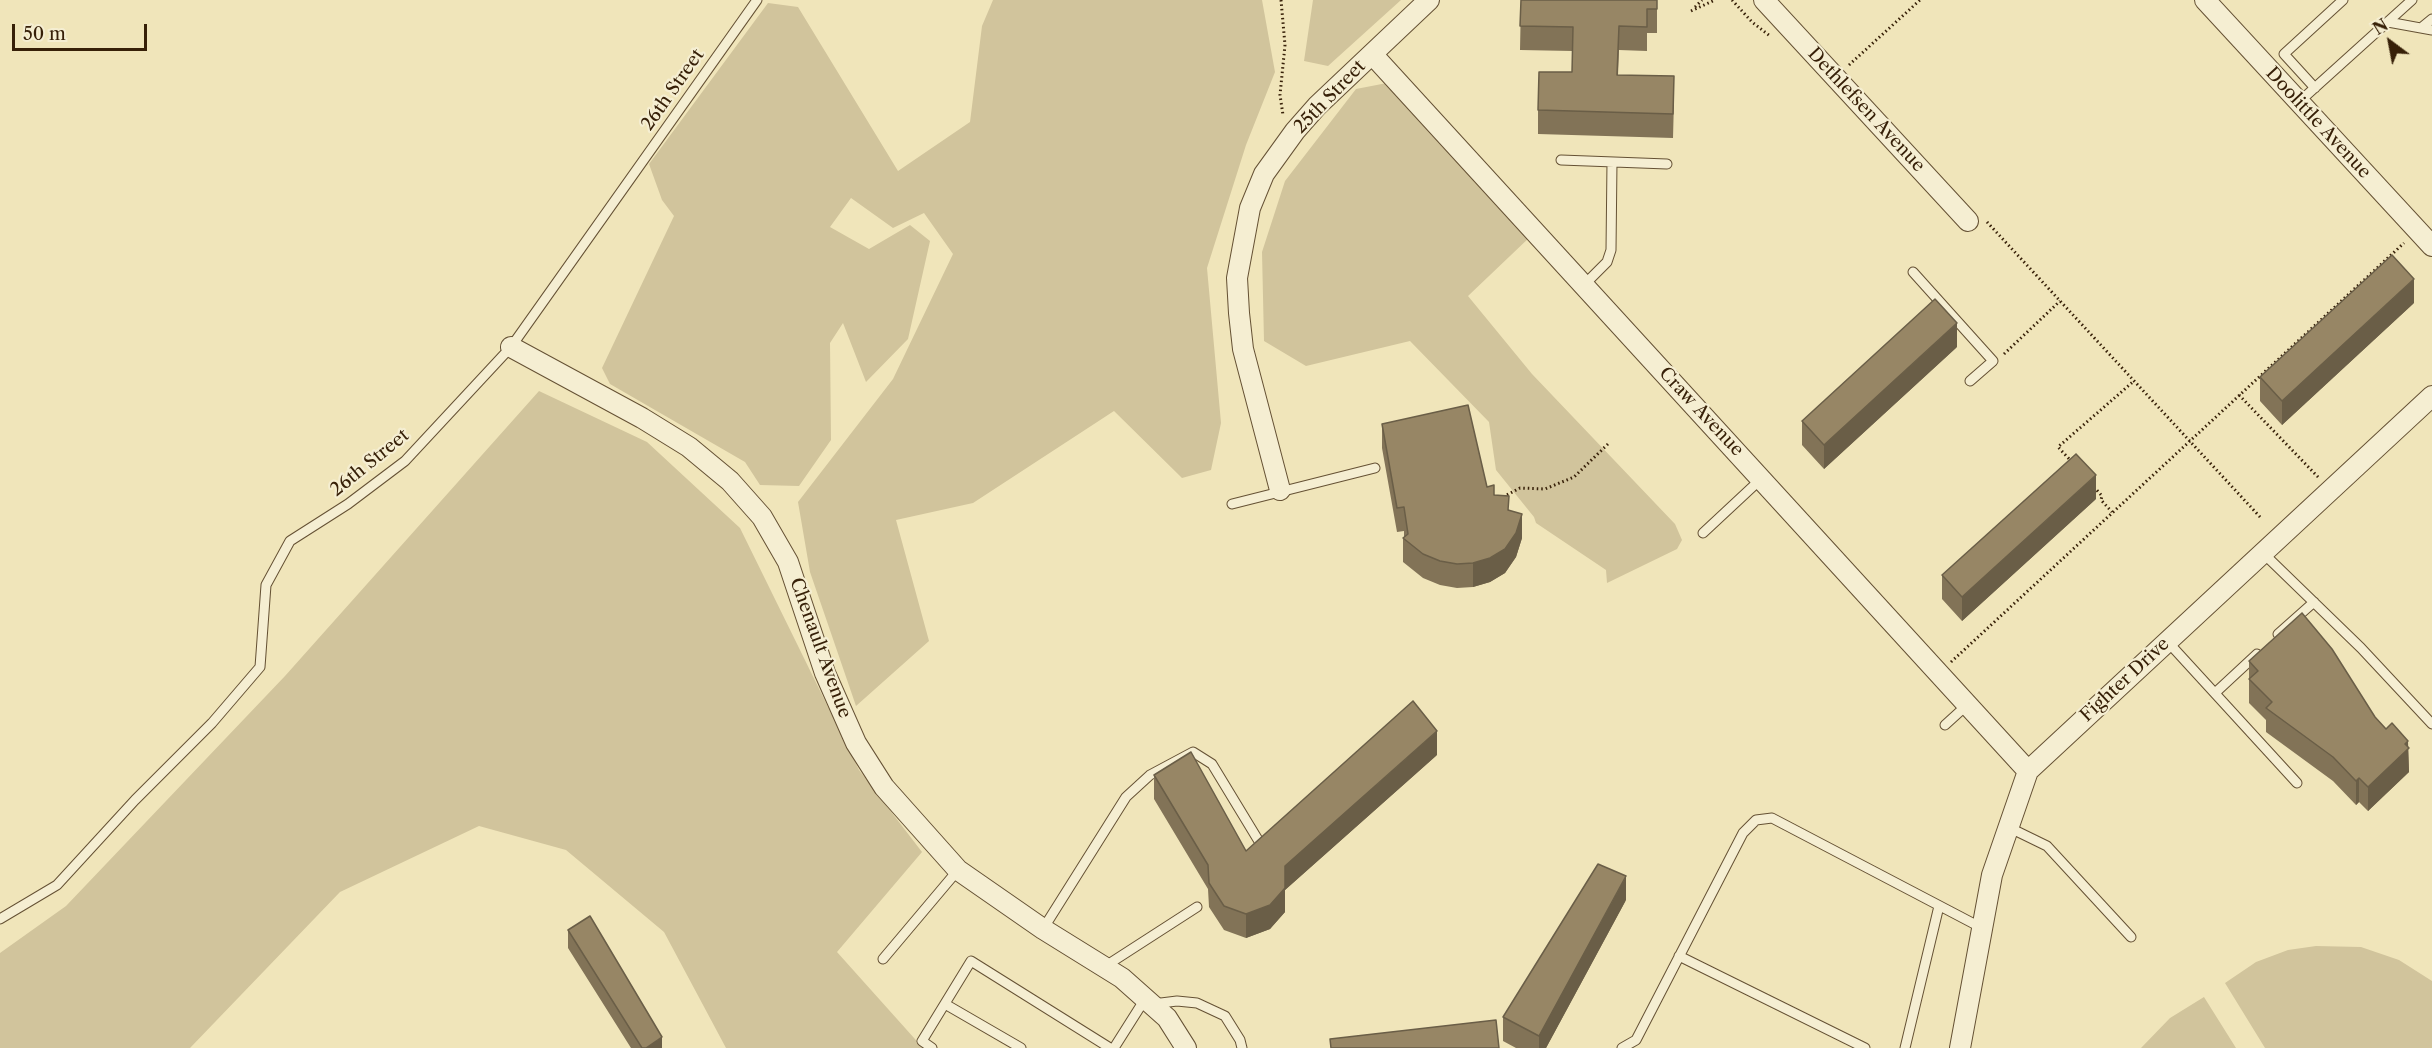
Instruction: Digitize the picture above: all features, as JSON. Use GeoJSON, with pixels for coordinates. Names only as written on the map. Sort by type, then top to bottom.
{"type":"FeatureCollection","features":[{"type":"Feature","properties":{"kind":"street","name":"25th Street"},"geometry":{"type":"LineString","coordinates":[[1280,490],[1243,349],[1238,278],[1250,208],[1264,174],[1295,131],[1317,106],[1429,0]]}},
{"type":"Feature","properties":{"kind":"street","name":"Dethlefsen Avenue"},"geometry":{"type":"LineString","coordinates":[[1764,0],[1974,218]]}},
{"type":"Feature","properties":{"kind":"street","name":"Doolittle Avenue"},"geometry":{"type":"LineString","coordinates":[[2205,0],[2432,246]]}},
{"type":"Feature","properties":{"kind":"street","name":"Craw Avenue"},"geometry":{"type":"LineString","coordinates":[[1372,54],[2028,771]]}},
{"type":"Feature","properties":{"kind":"street","name":"Chenault Avenue"},"geometry":{"type":"LineString","coordinates":[[511,347],[642,418],[689,447],[730,481],[762,517],[788,562],[825,673],[856,743],[884,787],[958,870],[1043,929],[1122,978],[1167,1018],[1186,1048]]}},
{"type":"Feature","properties":{"kind":"street","name":"Fighter Drive"},"geometry":{"type":"LineString","coordinates":[[1960,1048],[1992,875],[2028,771],[2432,396]]}},
{"type":"Feature","properties":{"kind":"lane","name":"26th Street"},"geometry":{"type":"LineString","coordinates":[[0,919],[57,885],[135,800],[212,723],[260,667],[266,585],[290,542],[348,504],[405,460],[511,347],[757,0]]}},
{"type":"Feature","properties":{"kind":"lane"},"geometry":{"type":"LineString","coordinates":[[2315,88],[2283,54],[2343,0]]}},
{"type":"Feature","properties":{"kind":"lane"},"geometry":{"type":"LineString","coordinates":[[2300,102],[2412,0]]}},
{"type":"Feature","properties":{"kind":"lane"},"geometry":{"type":"LineString","coordinates":[[2421,28],[2432,19]]}},
{"type":"Feature","properties":{"kind":"lane"},"geometry":{"type":"LineString","coordinates":[[2388,22],[2432,30]]}},
{"type":"Feature","properties":{"kind":"lane"},"geometry":{"type":"LineString","coordinates":[[1561,160],[1667,164]]}},
{"type":"Feature","properties":{"kind":"lane"},"geometry":{"type":"LineString","coordinates":[[1584,285],[1607,262],[1611,250],[1612,162]]}},
{"type":"Feature","properties":{"kind":"lane"},"geometry":{"type":"LineString","coordinates":[[1913,272],[1993,361],[1970,381]]}},
{"type":"Feature","properties":{"kind":"lane"},"geometry":{"type":"LineString","coordinates":[[1232,504],[1280,490],[1375,468]]}},
{"type":"Feature","properties":{"kind":"lane"},"geometry":{"type":"LineString","coordinates":[[1703,533],[1762,478]]}},
{"type":"Feature","properties":{"kind":"lane"},"geometry":{"type":"LineString","coordinates":[[2262,552],[2361,648],[2432,724]]}},
{"type":"Feature","properties":{"kind":"lane"},"geometry":{"type":"LineString","coordinates":[[2272,640],[2314,602]]}},
{"type":"Feature","properties":{"kind":"lane"},"geometry":{"type":"LineString","coordinates":[[2167,641],[2298,783]]}},
{"type":"Feature","properties":{"kind":"lane"},"geometry":{"type":"LineString","coordinates":[[2215,693],[2264,647]]}},
{"type":"Feature","properties":{"kind":"lane"},"geometry":{"type":"LineString","coordinates":[[1945,724],[1967,705]]}},
{"type":"Feature","properties":{"kind":"lane"},"geometry":{"type":"LineString","coordinates":[[1043,929],[1126,797],[1150,775],[1193,752],[1212,764],[1263,848]]}},
{"type":"Feature","properties":{"kind":"lane"},"geometry":{"type":"LineString","coordinates":[[1622,1048],[1636,1040],[1743,833],[1756,820],[1772,818],[1982,928]]}},
{"type":"Feature","properties":{"kind":"lane"},"geometry":{"type":"LineString","coordinates":[[2008,827],[2047,846],[2131,937]]}},
{"type":"Feature","properties":{"kind":"lane"},"geometry":{"type":"LineString","coordinates":[[883,958],[958,870]]}},
{"type":"Feature","properties":{"kind":"lane"},"geometry":{"type":"LineString","coordinates":[[1905,1048],[1939,906]]}},
{"type":"Feature","properties":{"kind":"lane"},"geometry":{"type":"LineString","coordinates":[[1104,967],[1197,908]]}},
{"type":"Feature","properties":{"kind":"lane"},"geometry":{"type":"LineString","coordinates":[[1679,956],[1865,1048]]}},
{"type":"Feature","properties":{"kind":"lane"},"geometry":{"type":"LineString","coordinates":[[932,1048],[922,1041],[971,961],[1112,1048],[1148,1002],[1177,1002],[1197,1003],[1225,1016],[1240,1040],[1242,1048]]}},
{"type":"Feature","properties":{"kind":"lane"},"geometry":{"type":"LineString","coordinates":[[945,1004],[1021,1048]]}},
{"type":"Feature","properties":{"kind":"path"},"geometry":{"type":"LineString","coordinates":[[1281,0],[1285,45],[1280,95],[1283,114],[1295,131]]}},
{"type":"Feature","properties":{"kind":"path"},"geometry":{"type":"LineString","coordinates":[[1701,0],[1691,11],[1715,0]]}},
{"type":"Feature","properties":{"kind":"path"},"geometry":{"type":"LineString","coordinates":[[1846,69],[1920,0]]}},
{"type":"Feature","properties":{"kind":"path"},"geometry":{"type":"LineString","coordinates":[[1974,218],[2060,301],[2261,518]]}},
{"type":"Feature","properties":{"kind":"path"},"geometry":{"type":"LineString","coordinates":[[1939,674],[2418,230]]}},
{"type":"Feature","properties":{"kind":"path"},"geometry":{"type":"LineString","coordinates":[[1993,361],[2002,356],[2060,301]]}},
{"type":"Feature","properties":{"kind":"path"},"geometry":{"type":"LineString","coordinates":[[2073,463],[2058,447],[2134,381]]}},
{"type":"Feature","properties":{"kind":"path"},"geometry":{"type":"LineString","coordinates":[[2239,395],[2319,478]]}},
{"type":"Feature","properties":{"kind":"path"},"geometry":{"type":"LineString","coordinates":[[1500,500],[1520,488],[1545,489],[1574,477],[1609,443]]}},
{"type":"Feature","properties":{"kind":"path"},"geometry":{"type":"LineString","coordinates":[[2088,480],[2112,512]]}},
{"type":"Feature","properties":{"kind":"shaded area"},"geometry":{"type":"Polygon","coordinates":[[[993,0],[1262,0],[1275,72],[1246,145],[1207,268],[1221,423],[1211,470],[1182,478],[1114,411],[973,503],[896,520],[929,641],[856,706],[810,572],[798,502],[893,379],[953,254],[924,213],[893,228],[851,198],[830,227],[869,249],[910,225],[930,241],[908,339],[866,382],[843,323],[830,343],[831,440],[799,486],[760,485],[745,462],[610,384],[602,368],[674,216],[662,200],[649,164],[768,3],[798,7],[898,171],[970,122],[982,26],[993,0]]]}},
{"type":"Feature","properties":{"kind":"shaded area"},"geometry":{"type":"Polygon","coordinates":[[[1313,0],[1401,0],[1328,66],[1304,61],[1313,0]]]}},
{"type":"Feature","properties":{"kind":"shaded area"},"geometry":{"type":"Polygon","coordinates":[[[1387,83],[1531,236],[1468,296],[1532,374],[1675,524],[1682,540],[1677,549],[1607,583],[1606,570],[1536,523],[1534,517],[1496,470],[1489,422],[1410,341],[1306,366],[1264,341],[1262,252],[1285,181],[1356,89],[1387,83]]]}},
{"type":"Feature","properties":{"kind":"shaded area"},"geometry":{"type":"Polygon","coordinates":[[[539,391],[647,442],[740,528],[859,770],[922,852],[837,952],[923,1048],[726,1048],[664,932],[566,850],[479,826],[340,892],[190,1048],[0,1048],[0,953],[66,906],[285,676],[539,391]]]}},
{"type":"Feature","properties":{"kind":"shaded area"},"geometry":{"type":"Polygon","coordinates":[[[2316,946],[2361,947],[2399,960],[2432,981],[2432,1048],[2265,1048],[2225,983],[2256,962],[2288,950],[2316,946]]]}},
{"type":"Feature","properties":{"kind":"shaded area"},"geometry":{"type":"Polygon","coordinates":[[[2204,997],[2236,1048],[2141,1048],[2170,1018],[2204,997]]]}},
{"type":"Feature","properties":{"kind":"building"},"geometry":{"type":"Polygon","coordinates":[[[1521,0],[1657,0],[1657,9],[1647,9],[1647,27],[1619,26],[1617,75],[1674,76],[1673,114],[1538,110],[1539,72],[1572,72],[1573,27],[1520,26],[1521,0]]]}},
{"type":"Feature","properties":{"kind":"building"},"geometry":{"type":"Polygon","coordinates":[[[2392,255],[2414,279],[2282,401],[2260,377],[2392,255]]]}},
{"type":"Feature","properties":{"kind":"building"},"geometry":{"type":"Polygon","coordinates":[[[1935,299],[1957,323],[1824,445],[1802,421],[1935,299]]]}},
{"type":"Feature","properties":{"kind":"building"},"geometry":{"type":"Polygon","coordinates":[[[1468,405],[1487,487],[1494,485],[1494,495],[1509,496],[1508,510],[1522,514],[1516,533],[1505,549],[1490,558],[1473,563],[1457,564],[1440,561],[1423,554],[1403,538],[1408,534],[1404,507],[1397,508],[1382,424],[1468,405]]]}},
{"type":"Feature","properties":{"kind":"building"},"geometry":{"type":"Polygon","coordinates":[[[2076,454],[2096,475],[1962,597],[1942,575],[2076,454]]]}},
{"type":"Feature","properties":{"kind":"building"},"geometry":{"type":"Polygon","coordinates":[[[2302,613],[2332,649],[2375,717],[2386,729],[2392,723],[2408,741],[2405,744],[2409,748],[2368,787],[2359,778],[2356,781],[2333,757],[2266,708],[2272,702],[2249,679],[2258,671],[2249,661],[2302,613]]]}},
{"type":"Feature","properties":{"kind":"building"},"geometry":{"type":"Polygon","coordinates":[[[1413,701],[1437,731],[1285,866],[1285,888],[1270,905],[1246,914],[1224,906],[1209,883],[1208,865],[1154,775],[1191,752],[1246,851],[1413,701]]]}},
{"type":"Feature","properties":{"kind":"building"},"geometry":{"type":"Polygon","coordinates":[[[1598,864],[1626,876],[1539,1036],[1503,1017],[1598,864]]]}},
{"type":"Feature","properties":{"kind":"building"},"geometry":{"type":"Polygon","coordinates":[[[590,916],[662,1037],[646,1048],[642,1048],[568,930],[590,916]]]}},
{"type":"Feature","properties":{"kind":"building"},"geometry":{"type":"Polygon","coordinates":[[[1496,1020],[1499,1048],[1331,1048],[1330,1039],[1496,1020]]]}}]}
